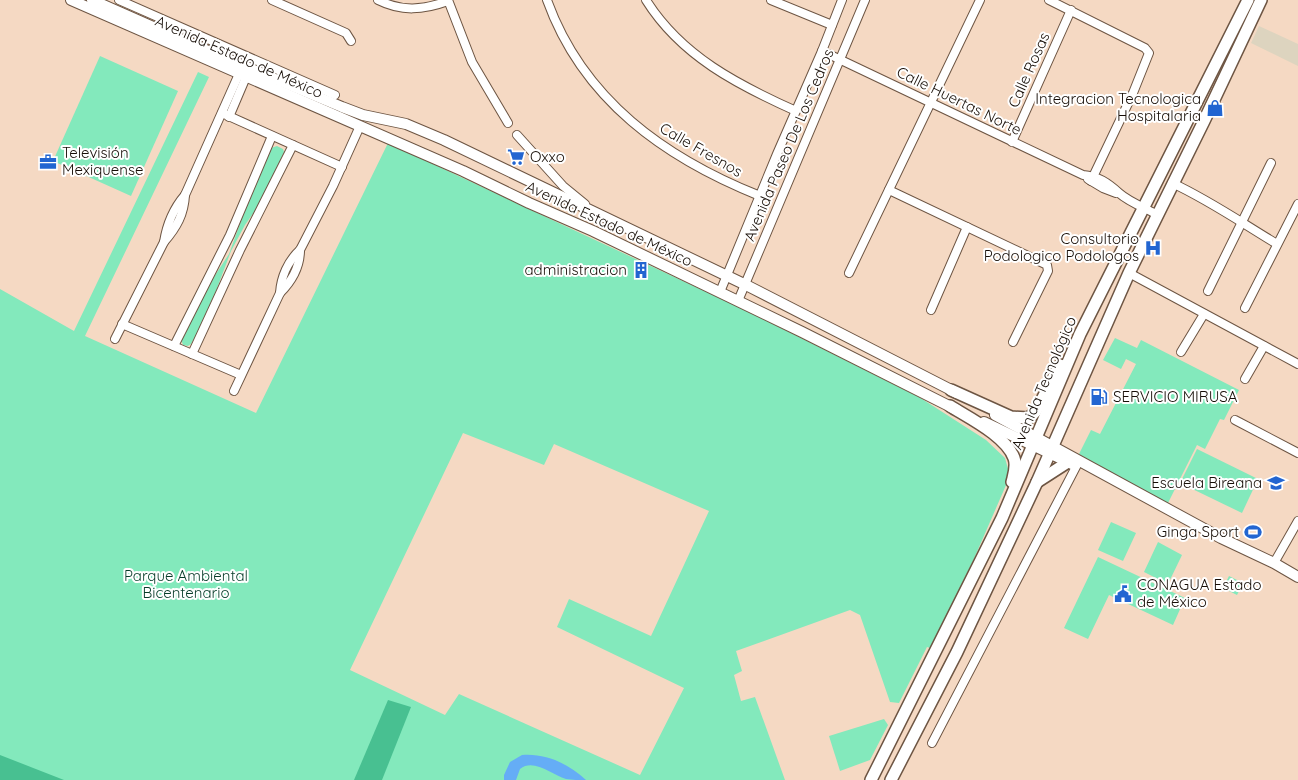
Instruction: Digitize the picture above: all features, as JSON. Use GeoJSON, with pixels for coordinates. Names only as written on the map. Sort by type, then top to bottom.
{"type":"FeatureCollection","features":[{"type":"Feature","properties":{"kind":"main road","name":"Avenida Estado de México"},"geometry":{"type":"LineString","coordinates":[[71,0],[463,171],[720,292],[950,406],[1051,450],[1221,538],[1298,575]]}},
{"type":"Feature","properties":{"kind":"main road","name":"Avenida Estado de México"},"geometry":{"type":"LineString","coordinates":[[92,0],[342,108],[363,115],[406,124],[444,140],[746,285],[951,390],[1034,442]]}},
{"type":"Feature","properties":{"kind":"main road","name":"Avenida Tecnológico"},"geometry":{"type":"LineString","coordinates":[[871,780],[1002,518],[1080,334],[1248,0]]}},
{"type":"Feature","properties":{"kind":"main road"},"geometry":{"type":"LineString","coordinates":[[891,780],[957,652],[1037,482],[1130,273],[1261,0]]}},
{"type":"Feature","properties":{"kind":"main road"},"geometry":{"type":"LineString","coordinates":[[646,257],[652,254],[657,246],[657,242]]}},
{"type":"Feature","properties":{"kind":"main road"},"geometry":{"type":"LineString","coordinates":[[664,266],[675,251]]}},
{"type":"Feature","properties":{"kind":"main road"},"geometry":{"type":"LineString","coordinates":[[951,390],[1011,417],[1028,418],[1036,411],[1066,354],[1080,334]]}},
{"type":"Feature","properties":{"kind":"main road"},"geometry":{"type":"LineString","coordinates":[[950,406],[997,436],[1010,450],[1015,464],[1014,473],[1002,518]]}},
{"type":"Feature","properties":{"kind":"main road"},"geometry":{"type":"LineString","coordinates":[[1037,482],[1074,463]]}},
{"type":"Feature","properties":{"kind":"street"},"geometry":{"type":"LineString","coordinates":[[119,0],[335,95]]}},
{"type":"Feature","properties":{"kind":"street"},"geometry":{"type":"LineString","coordinates":[[272,0],[346,33],[351,41]]}},
{"type":"Feature","properties":{"kind":"street"},"geometry":{"type":"LineString","coordinates":[[378,0],[395,7],[413,9],[425,8],[448,0],[472,62],[508,123]]}},
{"type":"Feature","properties":{"kind":"street","name":"Calle Fresnos"},"geometry":{"type":"LineString","coordinates":[[547,0],[554,20],[576,60],[606,98],[629,121],[664,148],[732,185],[760,196]]}},
{"type":"Feature","properties":{"kind":"street"},"geometry":{"type":"LineString","coordinates":[[646,0],[664,26],[699,58],[730,79],[796,111]]}},
{"type":"Feature","properties":{"kind":"street"},"geometry":{"type":"LineString","coordinates":[[770,0],[832,25]]}},
{"type":"Feature","properties":{"kind":"street","name":"Avenida Paseo De Los Cedros"},"geometry":{"type":"LineString","coordinates":[[720,292],[842,0]]}},
{"type":"Feature","properties":{"kind":"street","name":"Avenida Paseo De Los Cedros"},"geometry":{"type":"LineString","coordinates":[[738,301],[865,0]]}},
{"type":"Feature","properties":{"kind":"street"},"geometry":{"type":"LineString","coordinates":[[849,273],[980,0]]}},
{"type":"Feature","properties":{"kind":"street"},"geometry":{"type":"LineString","coordinates":[[1049,0],[1148,50],[1148,58],[1092,179]]}},
{"type":"Feature","properties":{"kind":"street","name":"Calle Rosas"},"geometry":{"type":"LineString","coordinates":[[1012,142],[1071,10]]}},
{"type":"Feature","properties":{"kind":"street","name":"Calle Huertas Norte"},"geometry":{"type":"LineString","coordinates":[[822,51],[1092,179],[1103,188],[1119,193],[1158,214]]}},
{"type":"Feature","properties":{"kind":"street"},"geometry":{"type":"LineString","coordinates":[[115,339],[164,242],[170,218],[176,206],[185,195],[226,115],[243,75]]}},
{"type":"Feature","properties":{"kind":"street"},"geometry":{"type":"LineString","coordinates":[[226,115],[342,167]]}},
{"type":"Feature","properties":{"kind":"street"},"geometry":{"type":"LineString","coordinates":[[234,391],[280,293],[281,282],[293,256],[300,250],[342,167],[360,126]]}},
{"type":"Feature","properties":{"kind":"street"},"geometry":{"type":"LineString","coordinates":[[517,135],[563,186],[592,211]]}},
{"type":"Feature","properties":{"kind":"street"},"geometry":{"type":"LineString","coordinates":[[174,346],[196,299],[224,248],[272,136]]}},
{"type":"Feature","properties":{"kind":"street"},"geometry":{"type":"LineString","coordinates":[[192,354],[240,250],[293,145]]}},
{"type":"Feature","properties":{"kind":"street"},"geometry":{"type":"LineString","coordinates":[[1208,291],[1271,163]]}},
{"type":"Feature","properties":{"kind":"street"},"geometry":{"type":"LineString","coordinates":[[1172,183],[1210,201],[1241,223],[1278,244]]}},
{"type":"Feature","properties":{"kind":"street"},"geometry":{"type":"LineString","coordinates":[[889,190],[1048,266],[1048,271],[1013,342]]}},
{"type":"Feature","properties":{"kind":"street"},"geometry":{"type":"LineString","coordinates":[[1245,308],[1298,204]]}},
{"type":"Feature","properties":{"kind":"street"},"geometry":{"type":"LineString","coordinates":[[931,310],[967,227]]}},
{"type":"Feature","properties":{"kind":"street"},"geometry":{"type":"LineString","coordinates":[[1130,273],[1298,364]]}},
{"type":"Feature","properties":{"kind":"street"},"geometry":{"type":"LineString","coordinates":[[1181,352],[1204,314]]}},
{"type":"Feature","properties":{"kind":"street"},"geometry":{"type":"LineString","coordinates":[[122,324],[241,375]]}},
{"type":"Feature","properties":{"kind":"street"},"geometry":{"type":"LineString","coordinates":[[1245,379],[1264,346]]}},
{"type":"Feature","properties":{"kind":"street"},"geometry":{"type":"LineString","coordinates":[[1236,420],[1298,453]]}},
{"type":"Feature","properties":{"kind":"street"},"geometry":{"type":"LineString","coordinates":[[932,743],[1074,463]]}},
{"type":"Feature","properties":{"kind":"street"},"geometry":{"type":"LineString","coordinates":[[1274,563],[1298,521]]}},
{"type":"Feature","properties":{"kind":"shaded area"},"geometry":{"type":"Polygon","coordinates":[[[1259,26],[1298,44],[1298,66],[1251,43],[1259,26]]]}},
{"type":"Feature","properties":{"kind":"green space"},"geometry":{"type":"Polygon","coordinates":[[[100,56],[178,91],[131,196],[53,161],[100,56]]]}},
{"type":"Feature","properties":{"kind":"green space","name":"Parque Ambiental Bicentenario"},"geometry":{"type":"Polygon","coordinates":[[[198,72],[209,77],[85,336],[256,413],[388,143],[747,311],[919,397],[986,440],[1005,458],[1010,476],[973,561],[930,648],[927,647],[899,703],[890,702],[860,615],[850,610],[736,651],[742,671],[734,675],[741,701],[755,697],[785,780],[0,780],[0,289],[74,331],[198,72]],[[463,433],[350,670],[445,715],[459,694],[640,775],[684,688],[557,627],[569,599],[651,636],[709,511],[554,444],[544,465],[463,433]]]}},
{"type":"Feature","properties":{"kind":"green space"},"geometry":{"type":"Polygon","coordinates":[[[277,146],[283,149],[284,152],[261,202],[245,225],[231,251],[216,291],[195,337],[188,346],[183,345],[181,339],[202,295],[229,254],[250,196],[271,148],[277,146]]]}},
{"type":"Feature","properties":{"kind":"green space"},"geometry":{"type":"Polygon","coordinates":[[[1115,338],[1137,348],[1141,340],[1239,390],[1224,420],[1220,419],[1205,449],[1197,445],[1167,505],[1079,454],[1091,430],[1100,434],[1136,364],[1126,359],[1121,369],[1103,360],[1115,338]]]}},
{"type":"Feature","properties":{"kind":"green space"},"geometry":{"type":"Polygon","coordinates":[[[1197,449],[1258,479],[1242,513],[1180,483],[1197,449]]]}},
{"type":"Feature","properties":{"kind":"green space"},"geometry":{"type":"Polygon","coordinates":[[[1111,522],[1136,533],[1123,561],[1098,550],[1111,522]]]}},
{"type":"Feature","properties":{"kind":"green space"},"geometry":{"type":"Polygon","coordinates":[[[1158,542],[1182,555],[1168,584],[1144,572],[1158,542]]]}},
{"type":"Feature","properties":{"kind":"green space"},"geometry":{"type":"Polygon","coordinates":[[[1098,557],[1185,598],[1173,625],[1109,595],[1088,639],[1064,628],[1098,557]]]}},
{"type":"Feature","properties":{"kind":"green space"},"geometry":{"type":"Polygon","coordinates":[[[1229,576],[1243,583],[1237,595],[1223,588],[1229,576]]]}},
{"type":"Feature","properties":{"kind":"green space"},"geometry":{"type":"Polygon","coordinates":[[[388,700],[411,707],[382,780],[354,780],[388,700]]]}},
{"type":"Feature","properties":{"kind":"green space"},"geometry":{"type":"Polygon","coordinates":[[[884,719],[888,725],[870,760],[840,771],[829,736],[884,719]]]}},
{"type":"Feature","properties":{"kind":"green space"},"geometry":{"type":"Polygon","coordinates":[[[0,755],[64,780],[0,780],[0,755]]]}},
{"type":"Feature","properties":{"kind":"water"},"geometry":{"type":"Polygon","coordinates":[[[522,755],[540,756],[557,761],[572,769],[586,780],[566,779],[543,768],[531,765],[520,769],[516,780],[504,780],[504,775],[510,762],[522,755]]]}},
{"type":"Feature","properties":{"kind":"place","name":"Integracion Tecnologica Hospitalaria"},"geometry":{"type":"Point","coordinates":[1215,108]}},
{"type":"Feature","properties":{"kind":"place","name":"Oxxo"},"geometry":{"type":"Point","coordinates":[516,157]}},
{"type":"Feature","properties":{"kind":"place","name":"Televisión Mexiquense"},"geometry":{"type":"Point","coordinates":[48,162]}},
{"type":"Feature","properties":{"kind":"place","name":"Consultorio Podologico Podologos"},"geometry":{"type":"Point","coordinates":[1153,248]}},
{"type":"Feature","properties":{"kind":"place","name":"administracion"},"geometry":{"type":"Point","coordinates":[641,270]}},
{"type":"Feature","properties":{"kind":"place","name":"SERVICIO MIRUSA"},"geometry":{"type":"Point","coordinates":[1099,397]}},
{"type":"Feature","properties":{"kind":"place","name":"Escuela Bireana"},"geometry":{"type":"Point","coordinates":[1276,483]}},
{"type":"Feature","properties":{"kind":"place","name":"Ginga Sport"},"geometry":{"type":"Point","coordinates":[1253,532]}},
{"type":"Feature","properties":{"kind":"place","name":"CONAGUA Estado de México"},"geometry":{"type":"Point","coordinates":[1123,594]}}]}
